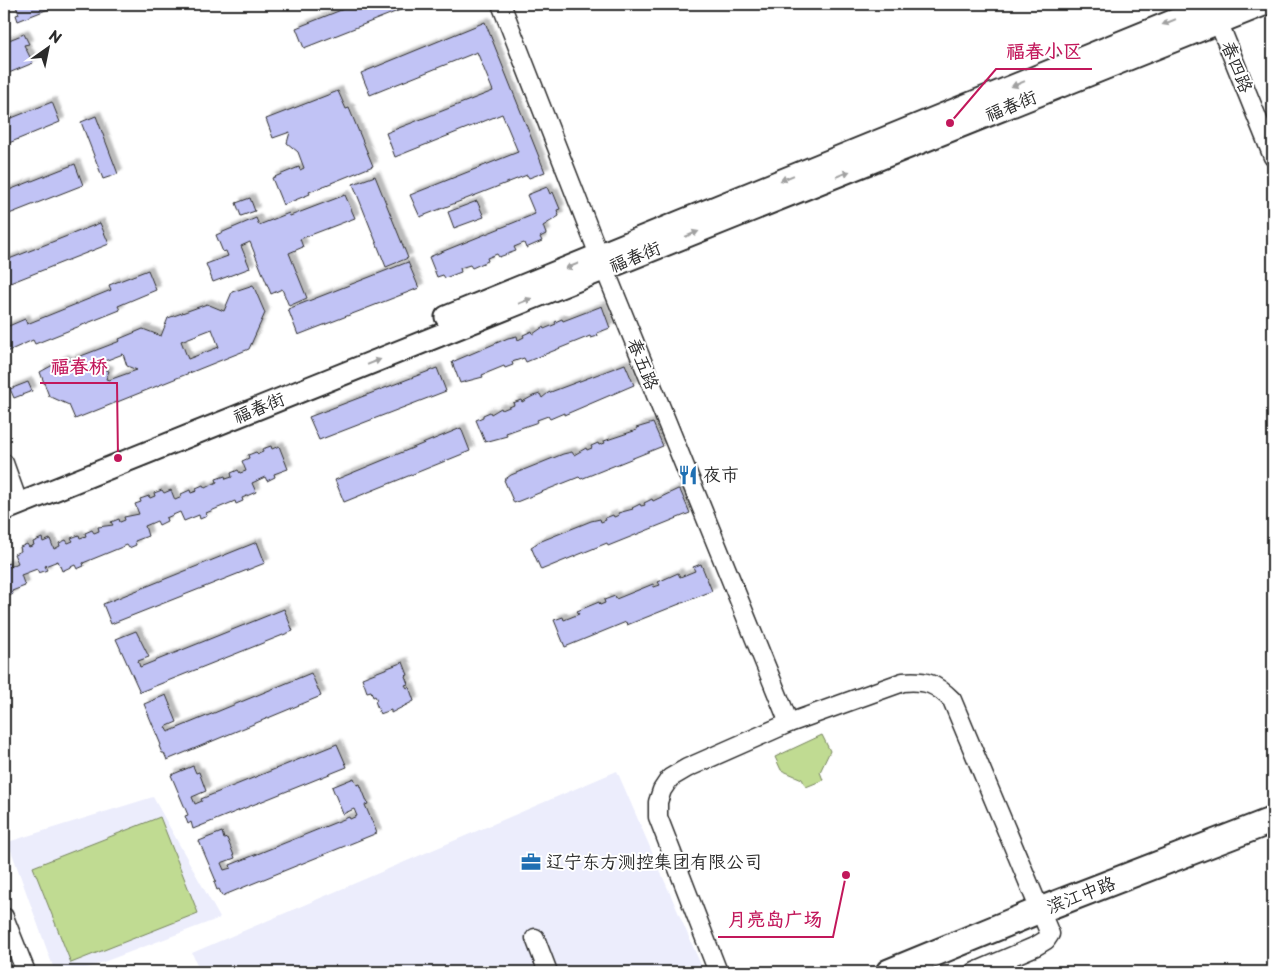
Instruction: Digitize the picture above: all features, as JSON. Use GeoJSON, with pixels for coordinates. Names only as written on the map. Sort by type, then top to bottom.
{"type":"FeatureCollection","features":[{"type":"Feature","properties":{"kind":"highway","name":"滨江中路"},"geometry":{"type":"LineString","coordinates":[[889,972],[1040,910],[1273,820]]}},
{"type":"Feature","properties":{"kind":"main road","name":"福春街"},"geometry":{"type":"LineString","coordinates":[[10,501],[602,262],[1214,9],[1266,4]]}},
{"type":"Feature","properties":{"kind":"street","name":"春五路"},"geometry":{"type":"LineString","coordinates":[[501,4],[602,262],[789,723]]}},
{"type":"Feature","properties":{"kind":"street","name":"春四路"},"geometry":{"type":"LineString","coordinates":[[1214,9],[1273,157]]}},
{"type":"Feature","properties":{"kind":"street"},"geometry":{"type":"LineString","coordinates":[[4,463],[10,501]]}},
{"type":"Feature","properties":{"kind":"street"},"geometry":{"type":"LineString","coordinates":[[718,972],[658,817],[658,802],[670,778],[687,768],[789,723],[903,682],[920,680],[939,687],[952,700],[1050,934],[1046,940],[1036,946],[975,972]]}},
{"type":"Feature","properties":{"kind":"street"},"geometry":{"type":"LineString","coordinates":[[4,917],[26,972]]}},
{"type":"Feature","properties":{"kind":"street"},"geometry":{"type":"LineString","coordinates":[[535,938],[548,972]]}},
{"type":"Feature","properties":{"kind":"shaded area","name":"辽宁东方测控集团有限公司"},"geometry":{"type":"Polygon","coordinates":[[[617,771],[704,972],[200,972],[192,953],[617,771]]]}},
{"type":"Feature","properties":{"kind":"shaded area"},"geometry":{"type":"Polygon","coordinates":[[[153,797],[220,918],[77,972],[55,972],[8,842],[153,797]]]}},
{"type":"Feature","properties":{"kind":"green space"},"geometry":{"type":"Polygon","coordinates":[[[822,735],[830,751],[820,772],[823,780],[806,787],[802,779],[781,770],[775,757],[822,735]]]}},
{"type":"Feature","properties":{"kind":"green space"},"geometry":{"type":"Polygon","coordinates":[[[160,817],[198,913],[71,963],[33,867],[160,817]]]}},
{"type":"Feature","properties":{"kind":"building"},"geometry":{"type":"Polygon","coordinates":[[[15,4],[49,4],[51,8],[18,21],[16,15],[19,14],[15,4]]]}},
{"type":"Feature","properties":{"kind":"building"},"geometry":{"type":"Polygon","coordinates":[[[356,4],[413,5],[304,48],[296,28],[356,4]]]}},
{"type":"Feature","properties":{"kind":"building"},"geometry":{"type":"Polygon","coordinates":[[[485,22],[545,172],[529,178],[527,175],[420,217],[410,195],[518,152],[502,114],[395,157],[386,133],[493,91],[477,52],[370,95],[361,73],[485,22]]]}},
{"type":"Feature","properties":{"kind":"building"},"geometry":{"type":"Polygon","coordinates":[[[24,34],[29,44],[24,45],[33,63],[4,75],[4,42],[24,34]]]}},
{"type":"Feature","properties":{"kind":"building"},"geometry":{"type":"Polygon","coordinates":[[[338,91],[346,109],[349,108],[373,166],[309,192],[310,194],[283,205],[272,178],[299,167],[300,170],[304,168],[298,152],[287,143],[290,132],[273,138],[266,119],[338,91]]]}},
{"type":"Feature","properties":{"kind":"building"},"geometry":{"type":"Polygon","coordinates":[[[52,102],[60,122],[4,145],[4,121],[52,102]]]}},
{"type":"Feature","properties":{"kind":"building"},"geometry":{"type":"Polygon","coordinates":[[[96,116],[118,174],[103,179],[81,122],[96,116]]]}},
{"type":"Feature","properties":{"kind":"building"},"geometry":{"type":"Polygon","coordinates":[[[75,164],[83,185],[4,216],[4,192],[75,164]]]}},
{"type":"Feature","properties":{"kind":"building"},"geometry":{"type":"Polygon","coordinates":[[[375,176],[408,258],[386,267],[353,184],[375,176]]]}},
{"type":"Feature","properties":{"kind":"building"},"geometry":{"type":"Polygon","coordinates":[[[547,187],[550,194],[553,192],[560,209],[557,210],[559,216],[543,226],[546,234],[540,237],[542,241],[526,248],[524,243],[514,247],[516,251],[499,257],[497,254],[487,258],[488,261],[472,268],[470,265],[460,268],[461,272],[445,278],[443,275],[437,277],[429,257],[535,214],[527,195],[547,187]]]}},
{"type":"Feature","properties":{"kind":"building"},"geometry":{"type":"Polygon","coordinates":[[[345,195],[355,218],[300,239],[303,247],[289,253],[307,298],[289,306],[282,289],[271,294],[250,242],[241,246],[250,268],[213,282],[206,264],[228,256],[226,251],[223,252],[216,235],[256,218],[259,225],[289,213],[290,216],[345,195]]]}},
{"type":"Feature","properties":{"kind":"building"},"geometry":{"type":"Polygon","coordinates":[[[250,198],[255,211],[241,216],[236,203],[250,198]]]}},
{"type":"Feature","properties":{"kind":"building"},"geometry":{"type":"Polygon","coordinates":[[[477,201],[484,217],[454,228],[448,212],[477,201]]]}},
{"type":"Feature","properties":{"kind":"building"},"geometry":{"type":"Polygon","coordinates":[[[100,223],[109,244],[5,285],[4,261],[100,223]]]}},
{"type":"Feature","properties":{"kind":"building"},"geometry":{"type":"Polygon","coordinates":[[[408,262],[419,288],[298,335],[288,309],[408,262]]]}},
{"type":"Feature","properties":{"kind":"building"},"geometry":{"type":"Polygon","coordinates":[[[148,270],[156,290],[118,306],[120,310],[35,344],[33,340],[4,353],[4,328],[25,319],[27,324],[111,290],[109,285],[148,270]]]}},
{"type":"Feature","properties":{"kind":"building"},"geometry":{"type":"Polygon","coordinates":[[[253,285],[265,313],[249,349],[75,419],[69,405],[49,396],[40,372],[64,359],[68,361],[120,341],[119,339],[143,329],[161,336],[168,318],[207,304],[224,311],[232,292],[253,285]],[[212,329],[181,341],[188,359],[219,347],[212,329]],[[123,354],[102,362],[100,368],[109,371],[106,379],[109,380],[137,370],[127,366],[123,354]]]}},
{"type":"Feature","properties":{"kind":"building"},"geometry":{"type":"Polygon","coordinates":[[[602,306],[610,328],[597,333],[598,336],[591,338],[590,336],[526,362],[524,358],[512,362],[513,365],[505,368],[504,366],[482,375],[483,377],[460,383],[452,362],[508,338],[517,336],[518,340],[524,337],[523,335],[532,331],[533,334],[543,327],[544,329],[556,324],[555,322],[562,319],[563,321],[602,306]]]}},
{"type":"Feature","properties":{"kind":"building"},"geometry":{"type":"Polygon","coordinates":[[[625,364],[634,385],[564,415],[564,413],[550,419],[548,416],[537,420],[538,422],[506,433],[507,436],[485,442],[476,420],[483,417],[483,415],[490,412],[491,414],[501,408],[502,410],[514,405],[513,403],[521,400],[522,402],[533,396],[540,394],[542,398],[548,393],[625,364]]]}},
{"type":"Feature","properties":{"kind":"building"},"geometry":{"type":"Polygon","coordinates":[[[437,368],[446,391],[319,440],[309,417],[437,368]]]}},
{"type":"Feature","properties":{"kind":"building"},"geometry":{"type":"Polygon","coordinates":[[[28,382],[32,391],[14,398],[10,389],[28,382]]]}},
{"type":"Feature","properties":{"kind":"building"},"geometry":{"type":"Polygon","coordinates":[[[653,423],[663,446],[581,479],[579,477],[514,503],[504,480],[511,475],[563,454],[572,452],[574,455],[586,448],[587,450],[592,448],[591,446],[598,443],[599,445],[605,443],[604,441],[653,423]]]}},
{"type":"Feature","properties":{"kind":"building"},"geometry":{"type":"Polygon","coordinates":[[[461,428],[470,451],[344,502],[335,480],[461,428]]]}},
{"type":"Feature","properties":{"kind":"building"},"geometry":{"type":"Polygon","coordinates":[[[271,446],[272,449],[279,446],[288,469],[274,474],[275,477],[267,481],[265,477],[252,483],[256,492],[242,498],[243,501],[236,504],[235,501],[206,513],[207,516],[200,519],[199,515],[184,521],[180,512],[166,518],[167,521],[159,525],[157,521],[145,526],[148,536],[135,541],[136,545],[129,548],[127,545],[83,563],[84,566],[77,569],[75,565],[62,571],[58,561],[45,566],[47,570],[39,573],[37,569],[21,575],[25,586],[12,591],[13,594],[6,598],[4,595],[4,565],[9,563],[10,567],[18,563],[14,554],[21,551],[20,547],[27,544],[29,547],[34,545],[33,542],[42,538],[43,542],[50,539],[54,549],[60,546],[59,543],[66,540],[68,543],[73,541],[71,538],[79,535],[80,538],[86,536],[85,533],[92,530],[94,533],[99,531],[98,527],[113,525],[111,522],[119,519],[120,522],[125,520],[124,517],[139,514],[135,504],[141,502],[140,499],[155,496],[154,493],[162,490],[164,493],[171,490],[175,500],[182,497],[181,494],[190,490],[191,493],[197,491],[196,488],[203,485],[205,488],[217,482],[216,479],[225,476],[226,479],[232,477],[231,473],[238,470],[240,473],[246,471],[242,461],[249,458],[248,455],[256,452],[258,454],[263,452],[262,449],[271,446]]]}},
{"type":"Feature","properties":{"kind":"building"},"geometry":{"type":"Polygon","coordinates":[[[678,489],[690,513],[608,546],[607,543],[541,570],[531,547],[539,542],[591,521],[600,519],[601,522],[606,520],[605,518],[619,515],[618,513],[633,509],[640,504],[641,506],[645,505],[644,503],[652,499],[653,501],[678,489]]]}},
{"type":"Feature","properties":{"kind":"building"},"geometry":{"type":"Polygon","coordinates":[[[257,542],[265,563],[111,624],[103,604],[257,542]]]}},
{"type":"Feature","properties":{"kind":"building"},"geometry":{"type":"Polygon","coordinates":[[[701,564],[712,591],[627,625],[626,622],[565,647],[554,620],[563,617],[564,620],[579,614],[577,611],[599,602],[600,605],[605,603],[604,600],[615,596],[616,599],[653,584],[654,587],[660,585],[658,582],[678,573],[680,577],[695,571],[693,567],[701,564]]]}},
{"type":"Feature","properties":{"kind":"building"},"geometry":{"type":"Polygon","coordinates":[[[284,609],[293,631],[140,692],[116,639],[136,631],[149,657],[138,661],[140,667],[284,609]]]}},
{"type":"Feature","properties":{"kind":"building"},"geometry":{"type":"Polygon","coordinates":[[[403,662],[408,675],[405,676],[408,684],[405,685],[407,688],[409,687],[414,701],[391,713],[391,710],[380,714],[375,696],[373,697],[371,691],[367,692],[362,678],[403,662]]]}},
{"type":"Feature","properties":{"kind":"building"},"geometry":{"type":"Polygon","coordinates":[[[311,673],[321,696],[167,760],[159,746],[161,745],[144,704],[166,695],[177,722],[165,727],[168,732],[311,673]]]}},
{"type":"Feature","properties":{"kind":"building"},"geometry":{"type":"Polygon","coordinates":[[[337,744],[347,767],[193,829],[191,822],[188,824],[185,816],[188,815],[171,775],[193,766],[196,773],[199,772],[206,791],[192,797],[195,804],[202,801],[201,799],[337,744]]]}},
{"type":"Feature","properties":{"kind":"building"},"geometry":{"type":"Polygon","coordinates":[[[354,778],[357,785],[360,784],[368,804],[365,805],[377,833],[222,896],[219,889],[217,890],[214,882],[216,881],[199,841],[222,832],[224,839],[227,838],[235,858],[221,863],[224,870],[231,868],[230,865],[349,817],[350,819],[357,816],[354,809],[343,814],[332,787],[354,778]]]}},
{"type":"Feature","properties":{"kind":"place","name":"福春小区"},"geometry":{"type":"Point","coordinates":[950,123]}},
{"type":"Feature","properties":{"kind":"place","name":"福春桥"},"geometry":{"type":"Point","coordinates":[118,458]}},
{"type":"Feature","properties":{"kind":"place","name":"夜市"},"geometry":{"type":"Point","coordinates":[688,475]}},
{"type":"Feature","properties":{"kind":"place","name":"辽宁东方测控集团有限公司"},"geometry":{"type":"Point","coordinates":[531,862]}},
{"type":"Feature","properties":{"kind":"place","name":"月亮岛广场"},"geometry":{"type":"Point","coordinates":[846,875]}}]}
